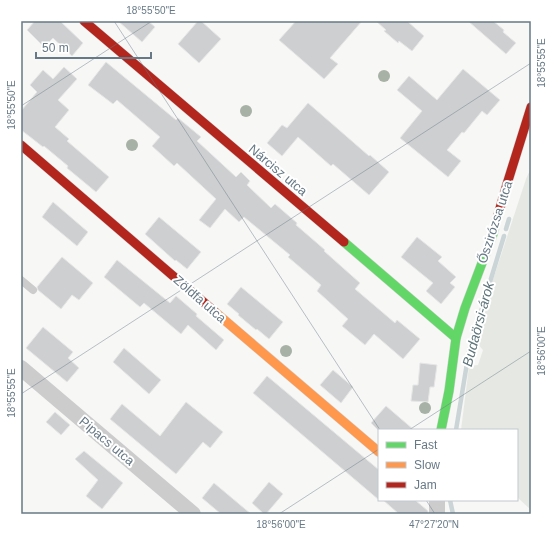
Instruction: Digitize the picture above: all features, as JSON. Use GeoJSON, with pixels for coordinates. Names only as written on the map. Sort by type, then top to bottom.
{"type":"FeatureCollection","features":[{"type":"Feature","properties":{"kind":"street","name":"Nárcisz utca"},"geometry":{"type":"LineString","coordinates":[[84,21],[456,338]]}},
{"type":"Feature","properties":{"kind":"street","name":"Őszirózsa utca"},"geometry":{"type":"LineString","coordinates":[[441,429],[449,390],[456,338],[465,308],[493,234],[531,107]]}},
{"type":"Feature","properties":{"kind":"street","name":"Zöldfa utca"},"geometry":{"type":"LineString","coordinates":[[21,145],[378,451]]}},
{"type":"Feature","properties":{"kind":"street","name":"Pipacs utca"},"geometry":{"type":"LineString","coordinates":[[21,368],[193,514]]}},
{"type":"Feature","properties":{"kind":"lane"},"geometry":{"type":"LineString","coordinates":[[21,280],[33,290]]}},
{"type":"Feature","properties":{"kind":"shaded area"},"geometry":{"type":"Polygon","coordinates":[[[531,168],[531,510],[518,498],[518,429],[461,429],[469,366],[478,365],[483,350],[475,341],[482,313],[526,179],[531,168]]]}},
{"type":"Feature","properties":{"kind":"building"},"geometry":{"type":"Polygon","coordinates":[[[35,21],[60,21],[83,43],[72,56],[53,38],[44,47],[27,30],[35,21]]]}},
{"type":"Feature","properties":{"kind":"building"},"geometry":{"type":"Polygon","coordinates":[[[118,21],[148,21],[155,27],[142,42],[118,21]]]}},
{"type":"Feature","properties":{"kind":"building"},"geometry":{"type":"Polygon","coordinates":[[[198,21],[201,21],[221,39],[199,63],[178,44],[198,21]]]}},
{"type":"Feature","properties":{"kind":"building"},"geometry":{"type":"Polygon","coordinates":[[[296,21],[362,21],[330,58],[338,64],[324,79],[279,40],[296,21]]]}},
{"type":"Feature","properties":{"kind":"building"},"geometry":{"type":"Polygon","coordinates":[[[376,21],[407,21],[424,36],[412,51],[399,41],[398,43],[384,31],[386,30],[376,21]]]}},
{"type":"Feature","properties":{"kind":"building"},"geometry":{"type":"Polygon","coordinates":[[[468,21],[493,21],[516,43],[506,54],[468,21]]]}},
{"type":"Feature","properties":{"kind":"building"},"geometry":{"type":"Polygon","coordinates":[[[106,62],[176,120],[178,118],[201,137],[197,141],[236,177],[241,172],[250,181],[247,185],[271,208],[275,204],[360,283],[355,289],[395,323],[397,320],[420,339],[403,359],[374,334],[365,345],[342,326],[348,319],[317,291],[321,285],[288,257],[290,255],[244,217],[239,222],[225,209],[210,228],[199,220],[216,199],[177,163],[174,166],[152,146],[160,137],[117,100],[113,104],[88,85],[106,62]]]}},
{"type":"Feature","properties":{"kind":"building"},"geometry":{"type":"Polygon","coordinates":[[[64,67],[77,79],[58,100],[69,110],[55,127],[69,139],[67,141],[109,177],[96,192],[67,168],[68,166],[44,146],[43,147],[21,130],[21,111],[37,92],[30,85],[43,70],[53,79],[64,67]]]}},
{"type":"Feature","properties":{"kind":"building"},"geometry":{"type":"Polygon","coordinates":[[[463,69],[500,100],[487,115],[482,111],[464,133],[462,132],[447,150],[461,161],[448,177],[400,138],[422,111],[397,90],[409,76],[437,100],[463,69]]]}},
{"type":"Feature","properties":{"kind":"building"},"geometry":{"type":"Polygon","coordinates":[[[308,103],[389,172],[369,195],[333,164],[331,166],[298,137],[282,156],[267,143],[282,125],[287,128],[308,103]]]}},
{"type":"Feature","properties":{"kind":"building"},"geometry":{"type":"Polygon","coordinates":[[[53,202],[88,232],[77,246],[42,217],[53,202]]]}},
{"type":"Feature","properties":{"kind":"building"},"geometry":{"type":"Polygon","coordinates":[[[159,217],[201,252],[187,269],[176,260],[175,261],[145,234],[159,217]]]}},
{"type":"Feature","properties":{"kind":"building"},"geometry":{"type":"Polygon","coordinates":[[[417,237],[442,257],[438,261],[456,277],[450,283],[455,287],[441,304],[426,291],[433,283],[401,257],[417,237]]]}},
{"type":"Feature","properties":{"kind":"building"},"geometry":{"type":"Polygon","coordinates":[[[62,257],[93,283],[79,300],[72,295],[61,309],[38,290],[37,287],[62,257]]]}},
{"type":"Feature","properties":{"kind":"building"},"geometry":{"type":"Polygon","coordinates":[[[117,260],[170,303],[176,296],[197,314],[196,316],[224,340],[216,350],[188,325],[181,334],[144,303],[140,307],[104,277],[117,260]]]}},
{"type":"Feature","properties":{"kind":"building"},"geometry":{"type":"Polygon","coordinates":[[[241,287],[283,322],[269,339],[238,315],[239,314],[227,304],[241,287]]]}},
{"type":"Feature","properties":{"kind":"building"},"geometry":{"type":"Polygon","coordinates":[[[43,327],[73,352],[68,358],[79,368],[67,382],[26,348],[43,327]]]}},
{"type":"Feature","properties":{"kind":"building"},"geometry":{"type":"Polygon","coordinates":[[[124,348],[161,380],[149,394],[113,362],[124,348]]]}},
{"type":"Feature","properties":{"kind":"building"},"geometry":{"type":"Polygon","coordinates":[[[420,363],[437,365],[434,387],[430,387],[428,402],[411,401],[413,385],[418,385],[420,363]]]}},
{"type":"Feature","properties":{"kind":"building"},"geometry":{"type":"Polygon","coordinates":[[[333,370],[353,387],[341,403],[320,385],[333,370]]]}},
{"type":"Feature","properties":{"kind":"building"},"geometry":{"type":"Polygon","coordinates":[[[267,376],[378,469],[378,499],[253,393],[267,376]]]}},
{"type":"Feature","properties":{"kind":"building"},"geometry":{"type":"Polygon","coordinates":[[[186,402],[223,432],[210,448],[203,442],[176,474],[110,419],[122,404],[160,436],[186,402]]]}},
{"type":"Feature","properties":{"kind":"building"},"geometry":{"type":"Polygon","coordinates":[[[386,406],[413,429],[378,430],[371,423],[386,406]]]}},
{"type":"Feature","properties":{"kind":"building"},"geometry":{"type":"Polygon","coordinates":[[[55,412],[70,425],[61,435],[46,422],[55,412]]]}},
{"type":"Feature","properties":{"kind":"building"},"geometry":{"type":"Polygon","coordinates":[[[84,451],[123,483],[102,509],[86,496],[98,480],[75,459],[84,451]]]}},
{"type":"Feature","properties":{"kind":"building"},"geometry":{"type":"Polygon","coordinates":[[[269,482],[283,494],[266,514],[264,514],[252,503],[269,482]]]}},
{"type":"Feature","properties":{"kind":"building"},"geometry":{"type":"Polygon","coordinates":[[[214,483],[251,514],[221,514],[202,498],[214,483]]]}},
{"type":"Feature","properties":{"kind":"building"},"geometry":{"type":"Polygon","coordinates":[[[384,501],[416,501],[428,511],[428,514],[399,514],[384,501]]]}},
{"type":"Feature","properties":{"kind":"waterway","name":"Budaörsi-árok"},"geometry":{"type":"LineString","coordinates":[[506,229],[509,219]]}},
{"type":"Feature","properties":{"kind":"waterway","name":"Budaörsi-árok"},"geometry":{"type":"LineString","coordinates":[[456,429],[469,351],[504,236]]}},
{"type":"Feature","properties":{"kind":"waterway","name":"Budaörsi-árok"},"geometry":{"type":"LineString","coordinates":[[450,501],[453,514]]}},
{"type":"Feature","properties":{"kind":"traffic: fast"},"geometry":{"type":"LineString","coordinates":[[441,429],[449,391],[456,338],[465,308],[493,234],[496,222]]}},
{"type":"Feature","properties":{"kind":"traffic: fast"},"geometry":{"type":"LineString","coordinates":[[344,242],[456,338]]}},
{"type":"Feature","properties":{"kind":"traffic: slow"},"geometry":{"type":"LineString","coordinates":[[215,312],[378,451]]}},
{"type":"Feature","properties":{"kind":"traffic: jam"},"geometry":{"type":"LineString","coordinates":[[84,21],[344,242]]}},
{"type":"Feature","properties":{"kind":"traffic: jam"},"geometry":{"type":"LineString","coordinates":[[496,222],[531,107]]}},
{"type":"Feature","properties":{"kind":"traffic: jam"},"geometry":{"type":"LineString","coordinates":[[21,145],[215,312]]}}]}
